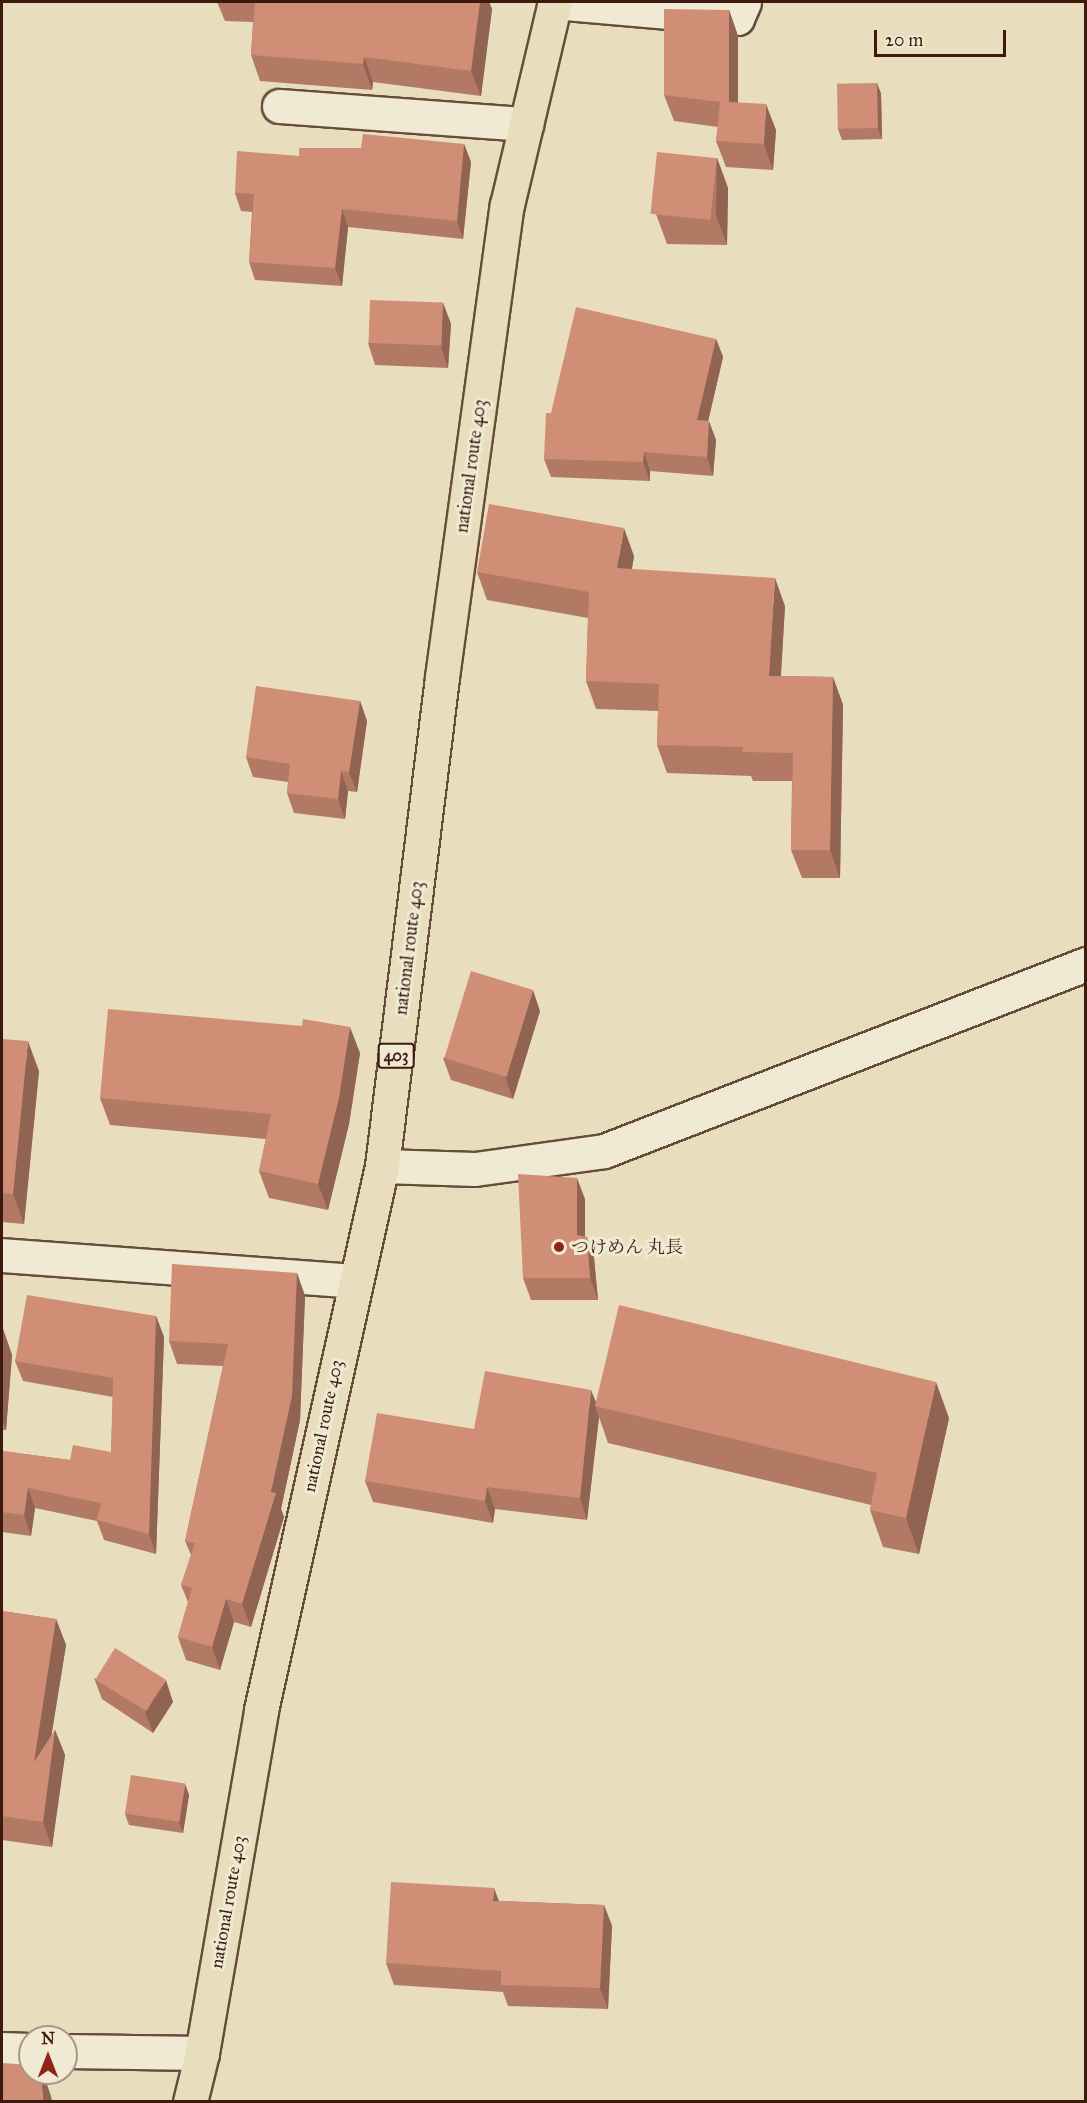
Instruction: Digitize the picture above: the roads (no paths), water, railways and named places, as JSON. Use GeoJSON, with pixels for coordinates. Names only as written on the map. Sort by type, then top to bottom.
{"type":"FeatureCollection","features":[{"type":"Feature","properties":{"kind":"highway","name":"national route 403"},"geometry":{"type":"LineString","coordinates":[[190,2102],[202,2053],[261,1710],[382,1166],[450,618],[507,205],[554,2]]}},
{"type":"Feature","properties":{"kind":"street"},"geometry":{"type":"LineString","coordinates":[[554,2],[738,18],[744,2]]}},
{"type":"Feature","properties":{"kind":"street"},"geometry":{"type":"LineString","coordinates":[[279,106],[526,124]]}},
{"type":"Feature","properties":{"kind":"street"},"geometry":{"type":"LineString","coordinates":[[382,1166],[476,1169],[604,1151],[1086,964]]}},
{"type":"Feature","properties":{"kind":"street"},"geometry":{"type":"LineString","coordinates":[[2,1255],[355,1281]]}},
{"type":"Feature","properties":{"kind":"street"},"geometry":{"type":"LineString","coordinates":[[2,2049],[18,2050]]}},
{"type":"Feature","properties":{"kind":"street"},"geometry":{"type":"LineString","coordinates":[[78,2051],[202,2053]]}},
{"type":"Feature","properties":{"kind":"place","name":"つけめん 丸長"},"geometry":{"type":"Point","coordinates":[559,1247]}}]}
